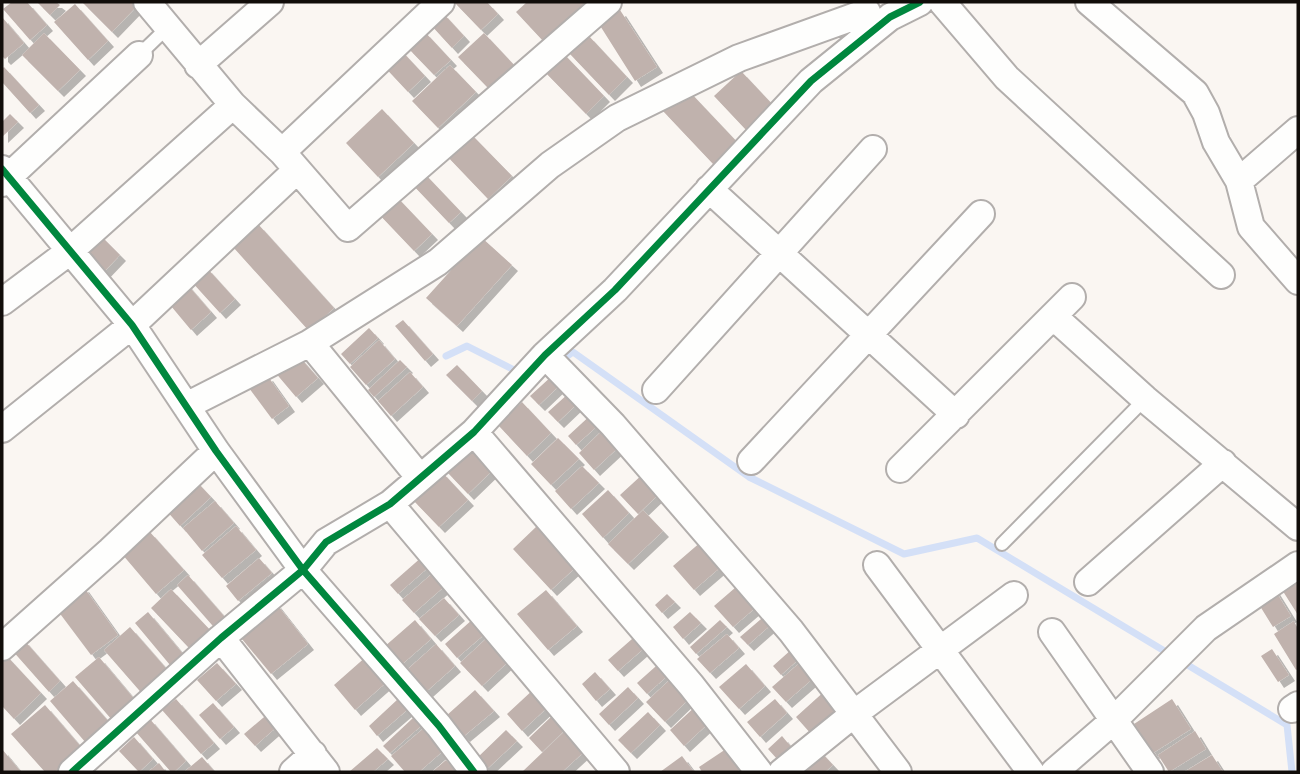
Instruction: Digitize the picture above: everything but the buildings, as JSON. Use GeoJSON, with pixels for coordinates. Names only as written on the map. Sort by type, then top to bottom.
{"type":"FeatureCollection","features":[{"type":"Feature","properties":{"kind":"street"},"geometry":{"type":"LineString","coordinates":[[147,2],[233,105],[289,161],[348,228],[608,2]]}},
{"type":"Feature","properties":{"kind":"street"},"geometry":{"type":"LineString","coordinates":[[198,65],[270,2]]}},
{"type":"Feature","properties":{"kind":"street"},"geometry":{"type":"LineString","coordinates":[[2,429],[131,325],[441,2]]}},
{"type":"Feature","properties":{"kind":"street"},"geometry":{"type":"LineString","coordinates":[[186,406],[310,343],[438,262],[550,164],[617,118],[739,58],[871,10],[920,2]]}},
{"type":"Feature","properties":{"kind":"street"},"geometry":{"type":"LineString","coordinates":[[942,2],[1007,78],[1221,275]]}},
{"type":"Feature","properties":{"kind":"street"},"geometry":{"type":"LineString","coordinates":[[1089,2],[1195,93],[1206,113],[1216,142],[1239,181],[1251,227],[1298,281]]}},
{"type":"Feature","properties":{"kind":"street"},"geometry":{"type":"LineString","coordinates":[[72,772],[220,638],[303,570],[326,542],[390,504],[474,432],[541,368],[615,290],[811,81],[871,10]]}},
{"type":"Feature","properties":{"kind":"street"},"geometry":{"type":"LineString","coordinates":[[139,55],[4,176],[131,325],[216,451],[303,570],[439,726],[474,772]]}},
{"type":"Feature","properties":{"kind":"street"},"geometry":{"type":"LineString","coordinates":[[2,302],[70,251],[233,105]]}},
{"type":"Feature","properties":{"kind":"street"},"geometry":{"type":"LineString","coordinates":[[1239,181],[1298,130]]}},
{"type":"Feature","properties":{"kind":"street"},"geometry":{"type":"LineString","coordinates":[[656,390],[873,149]]}},
{"type":"Feature","properties":{"kind":"street"},"geometry":{"type":"LineString","coordinates":[[709,189],[956,415]]}},
{"type":"Feature","properties":{"kind":"street"},"geometry":{"type":"LineString","coordinates":[[751,461],[981,214]]}},
{"type":"Feature","properties":{"kind":"street"},"geometry":{"type":"LineString","coordinates":[[900,469],[1063,307],[1145,399],[1298,527]]}},
{"type":"Feature","properties":{"kind":"street"},"geometry":{"type":"LineString","coordinates":[[310,343],[420,478]]}},
{"type":"Feature","properties":{"kind":"street"},"geometry":{"type":"LineString","coordinates":[[541,368],[613,425],[791,631],[898,772]]}},
{"type":"Feature","properties":{"kind":"street"},"geometry":{"type":"LineString","coordinates":[[474,432],[691,685],[759,772]]}},
{"type":"Feature","properties":{"kind":"street"},"geometry":{"type":"LineString","coordinates":[[2,647],[110,551],[216,451]]}},
{"type":"Feature","properties":{"kind":"street"},"geometry":{"type":"LineString","coordinates":[[1088,582],[1223,463]]}},
{"type":"Feature","properties":{"kind":"street"},"geometry":{"type":"LineString","coordinates":[[390,504],[616,772]]}},
{"type":"Feature","properties":{"kind":"street"},"geometry":{"type":"LineString","coordinates":[[877,565],[1031,772]]}},
{"type":"Feature","properties":{"kind":"street"},"geometry":{"type":"LineString","coordinates":[[1054,772],[1113,721],[1206,628],[1298,565]]}},
{"type":"Feature","properties":{"kind":"street"},"geometry":{"type":"LineString","coordinates":[[782,772],[855,713],[1014,595]]}},
{"type":"Feature","properties":{"kind":"street"},"geometry":{"type":"LineString","coordinates":[[1052,632],[1150,772]]}},
{"type":"Feature","properties":{"kind":"street"},"geometry":{"type":"LineString","coordinates":[[220,638],[320,763],[293,772]]}},
{"type":"Feature","properties":{"kind":"lane"},"geometry":{"type":"LineString","coordinates":[[139,55],[168,27]]}},
{"type":"Feature","properties":{"kind":"lane"},"geometry":{"type":"LineString","coordinates":[[1002,544],[1145,399]]}},
{"type":"Feature","properties":{"kind":"waterway"},"geometry":{"type":"LineString","coordinates":[[446,356],[467,346],[520,373]]}},
{"type":"Feature","properties":{"kind":"waterway"},"geometry":{"type":"LineString","coordinates":[[559,362],[573,352],[749,477],[904,554],[977,538],[1287,725],[1292,772]]}},
{"type":"Feature","properties":{"kind":"cycle path"},"geometry":{"type":"LineString","coordinates":[[72,772],[221,638],[303,570],[326,542],[390,504],[474,432],[545,355],[615,290],[811,81],[890,17],[920,2]]}},
{"type":"Feature","properties":{"kind":"cycle path"},"geometry":{"type":"LineString","coordinates":[[2,169],[132,325],[216,451],[303,570],[439,726],[474,772]]}}]}
